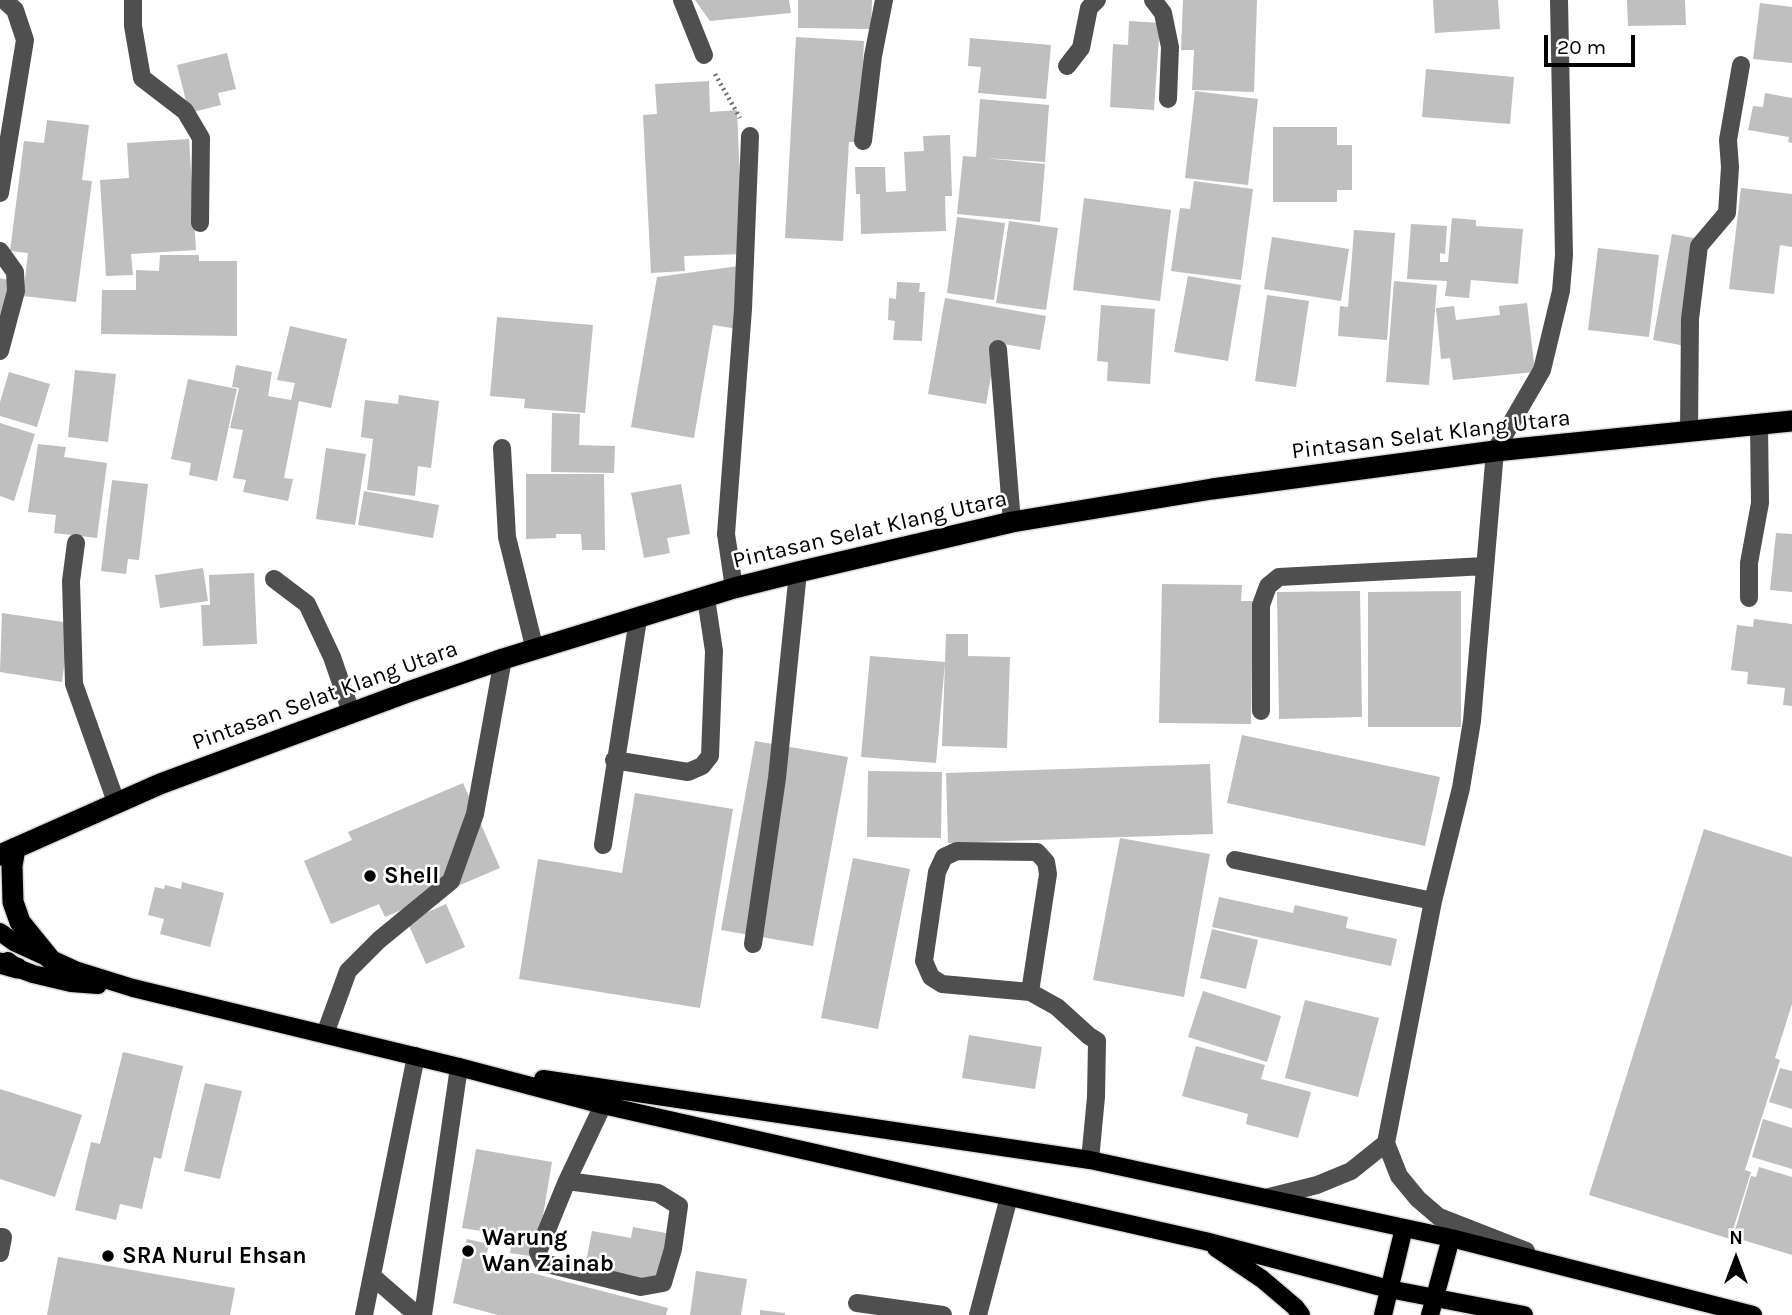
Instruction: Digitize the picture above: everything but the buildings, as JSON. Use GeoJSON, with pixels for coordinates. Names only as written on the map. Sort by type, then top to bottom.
{"type":"FeatureCollection","features":[{"type":"Feature","properties":{"kind":"highway","name":"Pintasan Selat Klang Utara"},"geometry":{"type":"LineString","coordinates":[[8,851],[116,802],[351,712],[503,659],[734,588],[798,572],[1012,522],[1225,487],[1495,451],[1792,421]]}},
{"type":"Feature","properties":{"kind":"highway"},"geometry":{"type":"LineString","coordinates":[[8,851],[13,902],[20,922],[50,959]]}},
{"type":"Feature","properties":{"kind":"main road"},"geometry":{"type":"LineString","coordinates":[[0,932],[14,942],[75,970],[133,989],[416,1056],[603,1105],[1205,1241],[1389,1289],[1432,1307],[1524,1315]]}},
{"type":"Feature","properties":{"kind":"main road"},"geometry":{"type":"LineString","coordinates":[[0,955],[9,966],[71,983],[133,989]]}},
{"type":"Feature","properties":{"kind":"main road"},"geometry":{"type":"LineString","coordinates":[[459,1067],[1090,1160],[1451,1238],[1753,1315]]}},
{"type":"Feature","properties":{"kind":"main road"},"geometry":{"type":"LineString","coordinates":[[1383,1315],[1404,1228]]}},
{"type":"Feature","properties":{"kind":"main road"},"geometry":{"type":"LineString","coordinates":[[1432,1307],[1451,1238]]}},
{"type":"Feature","properties":{"kind":"main road"},"geometry":{"type":"LineString","coordinates":[[1205,1241],[1262,1279],[1296,1307],[1301,1315]]}},
{"type":"Feature","properties":{"kind":"street"},"geometry":{"type":"LineString","coordinates":[[0,193],[25,40],[15,10],[4,0]]}},
{"type":"Feature","properties":{"kind":"street"},"geometry":{"type":"LineString","coordinates":[[132,0],[133,26],[142,78],[185,111],[201,138],[200,223]]}},
{"type":"Feature","properties":{"kind":"street"},"geometry":{"type":"LineString","coordinates":[[682,0],[705,55]]}},
{"type":"Feature","properties":{"kind":"street"},"geometry":{"type":"LineString","coordinates":[[863,141],[873,55],[884,0]]}},
{"type":"Feature","properties":{"kind":"street"},"geometry":{"type":"LineString","coordinates":[[1067,66],[1081,48],[1089,8],[1097,0]]}},
{"type":"Feature","properties":{"kind":"street"},"geometry":{"type":"LineString","coordinates":[[1153,0],[1163,13],[1170,47],[1168,99]]}},
{"type":"Feature","properties":{"kind":"street"},"geometry":{"type":"LineString","coordinates":[[1559,0],[1564,255],[1561,291],[1542,370],[1495,451],[1472,721],[1461,788],[1433,901],[1386,1143],[1399,1176],[1418,1199],[1439,1217],[1563,1266]]}},
{"type":"Feature","properties":{"kind":"street"},"geometry":{"type":"LineString","coordinates":[[1689,431],[1690,319],[1699,246],[1727,213],[1730,167],[1728,140],[1741,65]]}},
{"type":"Feature","properties":{"kind":"street"},"geometry":{"type":"LineString","coordinates":[[734,588],[726,534],[743,309],[750,136]]}},
{"type":"Feature","properties":{"kind":"street"},"geometry":{"type":"LineString","coordinates":[[0,251],[15,272],[16,291],[0,351]]}},
{"type":"Feature","properties":{"kind":"street"},"geometry":{"type":"LineString","coordinates":[[998,349],[1012,522]]}},
{"type":"Feature","properties":{"kind":"street"},"geometry":{"type":"LineString","coordinates":[[1749,598],[1749,563],[1760,503],[1759,424]]}},
{"type":"Feature","properties":{"kind":"street"},"geometry":{"type":"LineString","coordinates":[[502,448],[507,537],[535,650]]}},
{"type":"Feature","properties":{"kind":"street"},"geometry":{"type":"LineString","coordinates":[[76,542],[71,581],[74,684],[116,802]]}},
{"type":"Feature","properties":{"kind":"street"},"geometry":{"type":"LineString","coordinates":[[1261,711],[1261,605],[1268,586],[1279,577],[1485,566]]}},
{"type":"Feature","properties":{"kind":"street"},"geometry":{"type":"LineString","coordinates":[[753,944],[777,778],[798,572]]}},
{"type":"Feature","properties":{"kind":"street"},"geometry":{"type":"LineString","coordinates":[[274,579],[307,604],[332,657],[351,712]]}},
{"type":"Feature","properties":{"kind":"street"},"geometry":{"type":"LineString","coordinates":[[614,760],[688,772],[702,766],[710,756],[714,651],[706,598]]}},
{"type":"Feature","properties":{"kind":"street"},"geometry":{"type":"LineString","coordinates":[[603,845],[614,760],[638,619]]}},
{"type":"Feature","properties":{"kind":"street"},"geometry":{"type":"LineString","coordinates":[[325,1034],[348,971],[379,940],[451,881],[475,814],[503,659]]}},
{"type":"Feature","properties":{"kind":"street"},"geometry":{"type":"LineString","coordinates":[[1030,992],[1048,874],[1046,862],[1037,852],[957,851],[944,857],[937,872],[924,961],[931,977],[942,984],[1030,992],[1058,1007],[1097,1041],[1099,1045],[1090,1160]]}},
{"type":"Feature","properties":{"kind":"street"},"geometry":{"type":"LineString","coordinates":[[1235,860],[1433,901]]}},
{"type":"Feature","properties":{"kind":"street"},"geometry":{"type":"LineString","coordinates":[[364,1315],[416,1056]]}},
{"type":"Feature","properties":{"kind":"street"},"geometry":{"type":"LineString","coordinates":[[420,1315],[459,1067]]}},
{"type":"Feature","properties":{"kind":"street"},"geometry":{"type":"LineString","coordinates":[[567,1181],[658,1193],[679,1206],[673,1249],[663,1283],[641,1287],[543,1263],[538,1252],[567,1181],[603,1105]]}},
{"type":"Feature","properties":{"kind":"street"},"geometry":{"type":"LineString","coordinates":[[1269,1197],[1317,1185],[1351,1171],[1386,1143]]}},
{"type":"Feature","properties":{"kind":"street"},"geometry":{"type":"LineString","coordinates":[[978,1315],[1009,1197]]}},
{"type":"Feature","properties":{"kind":"street"},"geometry":{"type":"LineString","coordinates":[[0,1237],[3,1237],[0,1253]]}},
{"type":"Feature","properties":{"kind":"street"},"geometry":{"type":"LineString","coordinates":[[372,1276],[420,1315]]}},
{"type":"Feature","properties":{"kind":"street"},"geometry":{"type":"LineString","coordinates":[[857,1304],[943,1315]]}},
{"type":"Feature","properties":{"kind":"path"},"geometry":{"type":"LineString","coordinates":[[705,55],[750,136]]}},
{"type":"Feature","properties":{"kind":"place","name":"Shell"},"geometry":{"type":"Point","coordinates":[370,876]}},
{"type":"Feature","properties":{"kind":"place","name":"Warung Wan Zainab"},"geometry":{"type":"Point","coordinates":[468,1251]}},
{"type":"Feature","properties":{"kind":"place","name":"SRA Nurul Ehsan"},"geometry":{"type":"Point","coordinates":[108,1256]}}]}
